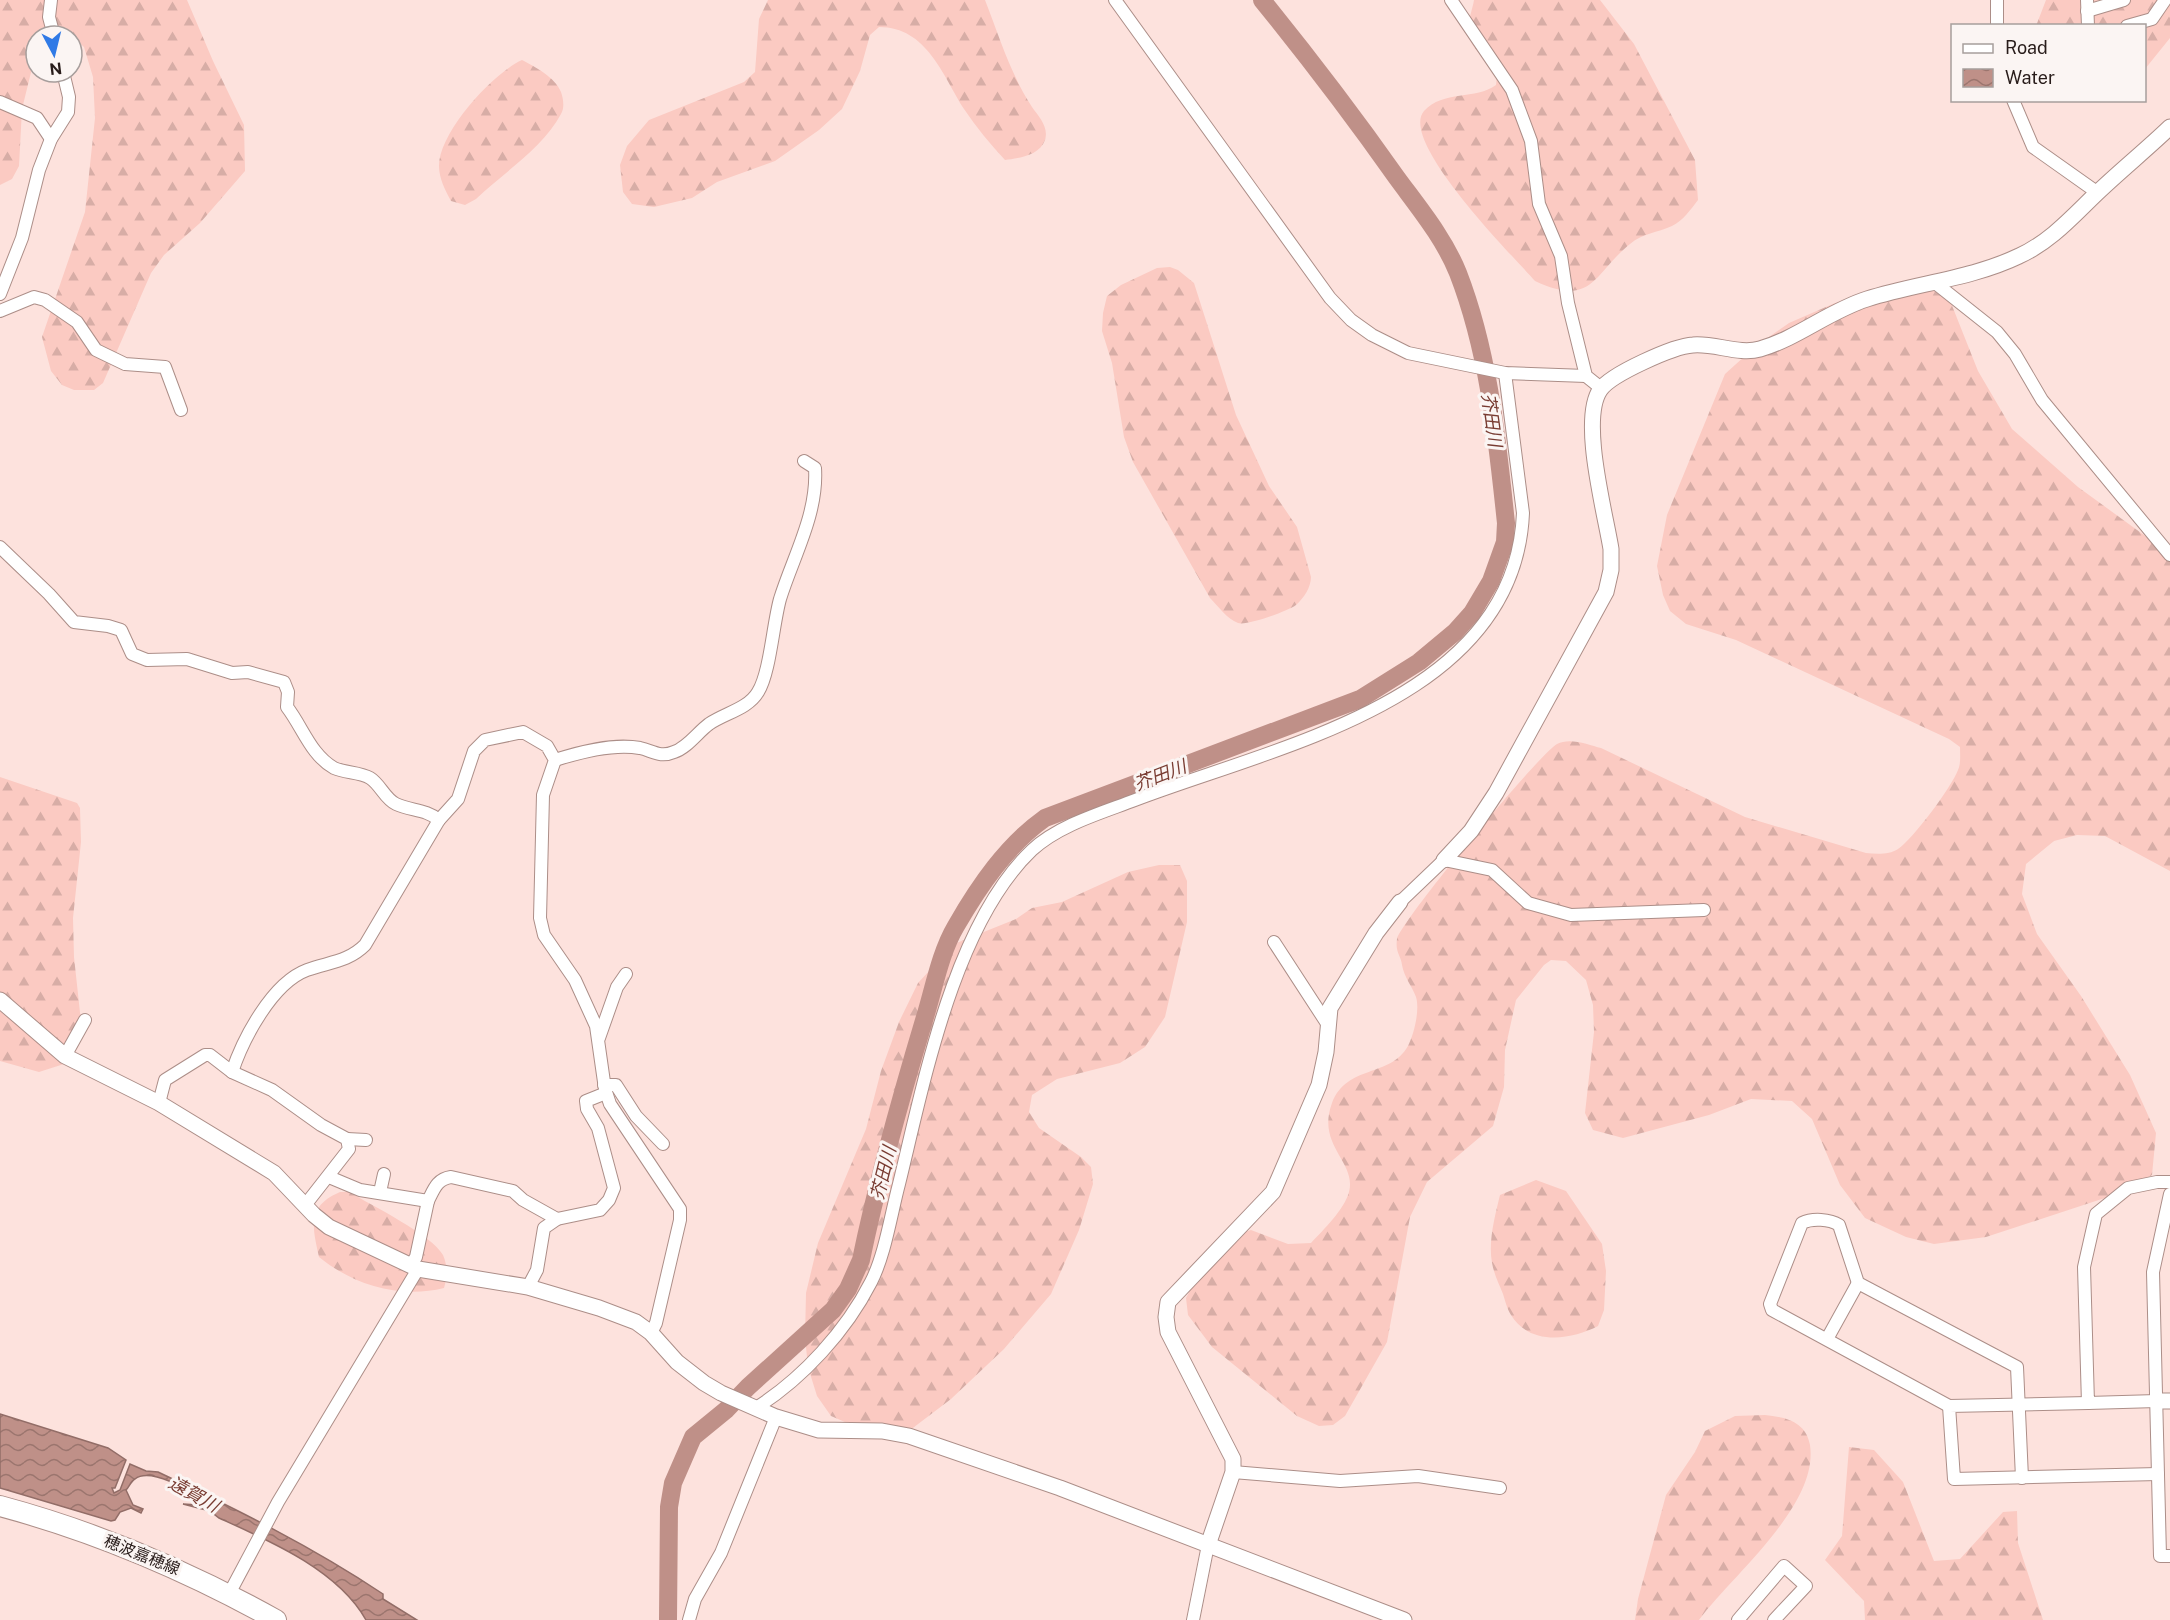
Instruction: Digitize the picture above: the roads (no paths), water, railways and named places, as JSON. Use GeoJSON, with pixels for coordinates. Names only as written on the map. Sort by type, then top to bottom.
{"type":"FeatureCollection","features":[{"type":"Feature","properties":{"kind":"main road","name":"穂波嘉穂線"},"geometry":{"type":"LineString","coordinates":[[0,1506],[113,1542],[231,1590],[276,1620]]}},
{"type":"Feature","properties":{"kind":"street"},"geometry":{"type":"LineString","coordinates":[[51,0],[49,17],[51,24]]}},
{"type":"Feature","properties":{"kind":"street"},"geometry":{"type":"LineString","coordinates":[[1115,0],[1330,298],[1351,320],[1388,345],[1408,353],[1505,373],[1586,376],[1601,388]]}},
{"type":"Feature","properties":{"kind":"street"},"geometry":{"type":"LineString","coordinates":[[1451,0],[1512,90],[1531,141],[1539,204],[1561,256],[1586,376]]}},
{"type":"Feature","properties":{"kind":"street"},"geometry":{"type":"LineString","coordinates":[[1997,0],[1997,24]]}},
{"type":"Feature","properties":{"kind":"street"},"geometry":{"type":"LineString","coordinates":[[2088,24],[2087,5],[2124,0]]}},
{"type":"Feature","properties":{"kind":"street"},"geometry":{"type":"LineString","coordinates":[[2134,24],[2152,19],[2165,0]]}},
{"type":"Feature","properties":{"kind":"street"},"geometry":{"type":"LineString","coordinates":[[0,294],[22,238],[32,189],[51,139],[68,112],[69,97],[66,84]]}},
{"type":"Feature","properties":{"kind":"street"},"geometry":{"type":"LineString","coordinates":[[0,102],[36,118],[51,139]]}},
{"type":"Feature","properties":{"kind":"street"},"geometry":{"type":"LineString","coordinates":[[2014,102],[2033,147],[2098,193]]}},
{"type":"Feature","properties":{"kind":"street"},"geometry":{"type":"LineString","coordinates":[[1193,1620],[1208,1545],[1233,1472],[1230,1449],[1168,1332],[1166,1317],[1168,1302],[1273,1192],[1319,1085],[1330,1008],[1376,933],[1400,902],[1471,831],[1496,793],[1606,592],[1611,570],[1611,549],[1591,418],[1601,388],[1614,378],[1677,348],[1693,345],[1756,350],[1770,346],[1833,312],[1867,299],[1986,269],[2019,256],[2043,243],[2170,127]]}},
{"type":"Feature","properties":{"kind":"street"},"geometry":{"type":"LineString","coordinates":[[1934,282],[2003,340],[2015,354],[2042,400],[2170,555]]}},
{"type":"Feature","properties":{"kind":"street"},"geometry":{"type":"LineString","coordinates":[[0,311],[34,297],[45,300],[77,322],[96,350],[125,364],[165,367],[181,410]]}},
{"type":"Feature","properties":{"kind":"street"},"geometry":{"type":"LineString","coordinates":[[756,1408],[783,1391],[823,1348],[849,1319],[873,1279],[922,1092],[964,954],[1001,888],[1031,852],[1049,837],[1101,813],[1329,732],[1369,712],[1405,691],[1444,663],[1473,636],[1491,614],[1516,564],[1522,535],[1523,513],[1505,373]]}},
{"type":"Feature","properties":{"kind":"street"},"geometry":{"type":"LineString","coordinates":[[555,760],[580,752],[618,748],[639,748],[659,756],[676,752],[709,724],[748,703],[758,693],[764,678],[780,600],[809,517],[816,483],[815,468],[804,461]]}},
{"type":"Feature","properties":{"kind":"street"},"geometry":{"type":"LineString","coordinates":[[0,546],[74,622],[121,630],[132,654],[147,660],[187,659],[232,673],[248,672],[284,682],[288,692],[286,707],[302,726],[310,745],[321,760],[337,769],[370,778],[395,804],[430,813],[439,820]]}},
{"type":"Feature","properties":{"kind":"street"},"geometry":{"type":"LineString","coordinates":[[232,1072],[242,1042],[255,1020],[292,979],[306,970],[342,961],[356,954],[365,945],[439,820],[458,799],[474,751],[485,740],[523,732],[547,746],[555,760],[543,795],[540,918],[544,935],[575,981],[600,1038],[605,1089],[610,1104],[680,1209],[680,1220],[656,1323],[651,1333]]}},
{"type":"Feature","properties":{"kind":"street"},"geometry":{"type":"LineString","coordinates":[[1444,860],[1492,870],[1528,903],[1571,915],[1704,910]]}},
{"type":"Feature","properties":{"kind":"street"},"geometry":{"type":"LineString","coordinates":[[1274,942],[1328,1025]]}},
{"type":"Feature","properties":{"kind":"street"},"geometry":{"type":"LineString","coordinates":[[600,1038],[617,987],[626,974]]}},
{"type":"Feature","properties":{"kind":"street"},"geometry":{"type":"LineString","coordinates":[[0,1000],[65,1056],[159,1103],[274,1173],[329,1227],[415,1267],[528,1287],[627,1318],[651,1333],[677,1362],[721,1393],[776,1417],[819,1430],[882,1431],[909,1436],[1060,1488],[1404,1620]]}},
{"type":"Feature","properties":{"kind":"street"},"geometry":{"type":"LineString","coordinates":[[65,1056],[85,1020]]}},
{"type":"Feature","properties":{"kind":"street"},"geometry":{"type":"LineString","coordinates":[[159,1103],[165,1080],[205,1055],[210,1055],[232,1072],[272,1090],[321,1125],[347,1139],[366,1140]]}},
{"type":"Feature","properties":{"kind":"street"},"geometry":{"type":"LineString","coordinates":[[528,1287],[537,1270],[544,1228],[557,1220],[600,1210],[609,1200],[614,1188],[598,1128],[587,1110],[586,1101],[616,1085],[636,1116],[663,1144]]}},
{"type":"Feature","properties":{"kind":"street"},"geometry":{"type":"LineString","coordinates":[[306,1204],[349,1149],[347,1139]]}},
{"type":"Feature","properties":{"kind":"street"},"geometry":{"type":"LineString","coordinates":[[380,1192],[384,1174]]}},
{"type":"Feature","properties":{"kind":"street"},"geometry":{"type":"LineString","coordinates":[[329,1177],[360,1190],[428,1201]]}},
{"type":"Feature","properties":{"kind":"street"},"geometry":{"type":"LineString","coordinates":[[231,1590],[415,1267],[428,1201],[437,1184],[451,1177],[513,1191],[523,1200],[557,1220]]}},
{"type":"Feature","properties":{"kind":"street"},"geometry":{"type":"LineString","coordinates":[[2088,1403],[2084,1267],[2096,1214],[2128,1188],[2157,1182],[2170,1182]]}},
{"type":"Feature","properties":{"kind":"street"},"geometry":{"type":"LineString","coordinates":[[2170,1194],[2153,1272],[2163,1401],[2158,1474],[2160,1556],[2170,1556]]}},
{"type":"Feature","properties":{"kind":"street"},"geometry":{"type":"LineString","coordinates":[[2022,1478],[2019,1405],[2018,1367],[1858,1283],[1839,1225],[1833,1221],[1807,1220],[1802,1223],[1770,1304],[1772,1310],[1949,1406],[2019,1405],[2163,1401]]}},
{"type":"Feature","properties":{"kind":"street"},"geometry":{"type":"LineString","coordinates":[[1827,1339],[1858,1283]]}},
{"type":"Feature","properties":{"kind":"street"},"geometry":{"type":"LineString","coordinates":[[1949,1406],[1954,1479],[2158,1474]]}},
{"type":"Feature","properties":{"kind":"street"},"geometry":{"type":"LineString","coordinates":[[689,1620],[695,1599],[722,1553],[776,1417]]}},
{"type":"Feature","properties":{"kind":"street"},"geometry":{"type":"LineString","coordinates":[[1233,1472],[1340,1481],[1418,1476],[1500,1488]]}},
{"type":"Feature","properties":{"kind":"street"},"geometry":{"type":"LineString","coordinates":[[1738,1620],[1784,1566],[1806,1586],[1774,1620]]}},
{"type":"Feature","properties":{"kind":"water","name":"遠賀川"},"geometry":{"type":"Polygon","coordinates":[[[0,1414],[108,1448],[126,1460],[115,1488],[112,1488],[114,1493],[120,1490],[130,1464],[146,1471],[158,1472],[301,1544],[356,1576],[383,1594],[383,1599],[417,1620],[366,1620],[354,1602],[321,1572],[281,1547],[219,1518],[210,1511],[183,1504],[199,1505],[203,1500],[170,1481],[150,1476],[142,1476],[134,1480],[126,1490],[133,1505],[143,1509],[141,1513],[131,1508],[120,1512],[115,1520],[111,1521],[0,1488],[0,1414]]]}},
{"type":"Feature","properties":{"kind":"waterway","name":"芥田川"},"geometry":{"type":"LineString","coordinates":[[668,1620],[669,1507],[673,1483],[693,1437],[726,1410],[833,1310],[848,1289],[861,1260],[890,1138],[950,936],[974,896],[1006,853],[1045,818],[1360,699],[1419,662],[1455,632],[1472,613],[1491,581],[1505,542],[1503,491],[1484,365],[1469,303],[1458,273],[1446,248],[1422,212],[1331,88],[1262,0]]}}]}
